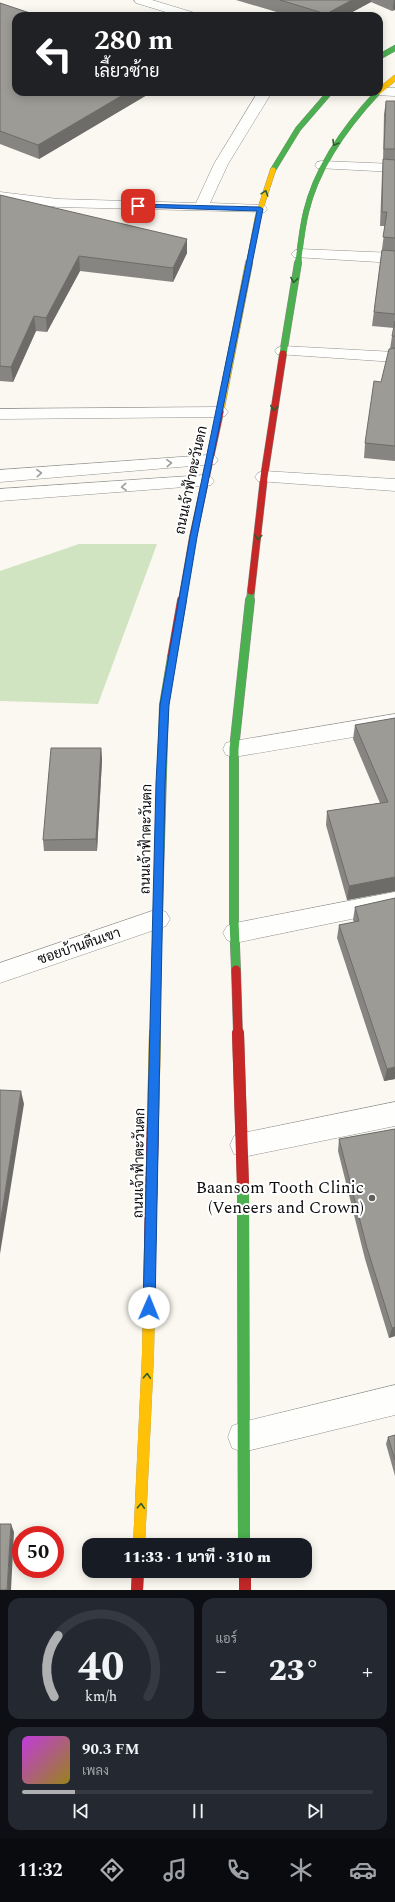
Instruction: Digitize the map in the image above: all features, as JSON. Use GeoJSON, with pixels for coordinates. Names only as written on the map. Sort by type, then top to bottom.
{"type":"FeatureCollection","features":[{"type":"Feature","properties":{"kind":"main road"},"geometry":{"type":"LineString","coordinates":[[383,55],[395,48]]}},
{"type":"Feature","properties":{"kind":"main road"},"geometry":{"type":"LineString","coordinates":[[383,88],[395,78]]}},
{"type":"Feature","properties":{"kind":"main road","name":"ถนนเจ้าฟ้าตะวันตก"},"geometry":{"type":"LineString","coordinates":[[139,1538],[148,1354],[164,705],[193,537],[260,209],[272,173],[290,139],[327,96]]}},
{"type":"Feature","properties":{"kind":"main road"},"geometry":{"type":"LineString","coordinates":[[244,1538],[243,1145],[235,933],[234,749],[264,477],[306,212],[314,184],[322,165],[343,129],[359,109],[374,96]]}},
{"type":"Feature","properties":{"kind":"main road"},"geometry":{"type":"LineString","coordinates":[[137,1590],[138,1578]]}},
{"type":"Feature","properties":{"kind":"main road"},"geometry":{"type":"LineString","coordinates":[[245,1578],[245,1590]]}},
{"type":"Feature","properties":{"kind":"street"},"geometry":{"type":"LineString","coordinates":[[140,0],[178,12]]}},
{"type":"Feature","properties":{"kind":"street"},"geometry":{"type":"LineString","coordinates":[[383,92],[395,92]]}},
{"type":"Feature","properties":{"kind":"street"},"geometry":{"type":"LineString","coordinates":[[201,208],[221,164],[262,96]]}},
{"type":"Feature","properties":{"kind":"street"},"geometry":{"type":"LineString","coordinates":[[322,165],[395,168]]}},
{"type":"Feature","properties":{"kind":"street"},"geometry":{"type":"LineString","coordinates":[[0,196],[58,204],[260,209]]}},
{"type":"Feature","properties":{"kind":"street"},"geometry":{"type":"LineString","coordinates":[[299,254],[395,258]]}},
{"type":"Feature","properties":{"kind":"street"},"geometry":{"type":"LineString","coordinates":[[283,351],[395,358]]}},
{"type":"Feature","properties":{"kind":"street"},"geometry":{"type":"LineString","coordinates":[[0,414],[219,412]]}},
{"type":"Feature","properties":{"kind":"street"},"geometry":{"type":"LineString","coordinates":[[0,476],[209,460]]}},
{"type":"Feature","properties":{"kind":"street"},"geometry":{"type":"LineString","coordinates":[[264,477],[395,485]]}},
{"type":"Feature","properties":{"kind":"street"},"geometry":{"type":"LineString","coordinates":[[0,495],[205,481]]}},
{"type":"Feature","properties":{"kind":"street"},"geometry":{"type":"LineString","coordinates":[[234,749],[395,722]]}},
{"type":"Feature","properties":{"kind":"street"},"geometry":{"type":"LineString","coordinates":[[235,933],[395,902]]}},
{"type":"Feature","properties":{"kind":"street","name":"ซอยบ้านตีนเขา"},"geometry":{"type":"LineString","coordinates":[[0,973],[158,919]]}},
{"type":"Feature","properties":{"kind":"street"},"geometry":{"type":"LineString","coordinates":[[243,1145],[395,1114]]}},
{"type":"Feature","properties":{"kind":"street"},"geometry":{"type":"LineString","coordinates":[[243,1437],[395,1400]]}},
{"type":"Feature","properties":{"kind":"green space"},"geometry":{"type":"Polygon","coordinates":[[[79,544],[157,544],[98,704],[0,701],[0,571],[79,544]]]}},
{"type":"Feature","properties":{"kind":"building"},"geometry":{"type":"Polygon","coordinates":[[[280,0],[352,0],[330,12],[319,12],[280,0]]]}},
{"type":"Feature","properties":{"kind":"building"},"geometry":{"type":"Polygon","coordinates":[[[0,3],[27,12],[12,12],[12,96],[121,96],[38,145],[0,131],[0,3]]]}},
{"type":"Feature","properties":{"kind":"building"},"geometry":{"type":"Polygon","coordinates":[[[386,101],[395,101],[395,149],[384,149],[386,101]]]}},
{"type":"Feature","properties":{"kind":"building"},"geometry":{"type":"Polygon","coordinates":[[[383,159],[395,160],[395,238],[383,237],[387,212],[382,212],[383,159]]]}},
{"type":"Feature","properties":{"kind":"building"},"geometry":{"type":"Polygon","coordinates":[[[0,195],[187,239],[173,268],[79,256],[46,318],[34,316],[11,367],[0,366],[0,195]]]}},
{"type":"Feature","properties":{"kind":"building"},"geometry":{"type":"Polygon","coordinates":[[[382,250],[395,251],[395,314],[374,312],[382,250]]]}},
{"type":"Feature","properties":{"kind":"building"},"geometry":{"type":"Polygon","coordinates":[[[395,321],[395,336],[392,336],[395,321]]]}},
{"type":"Feature","properties":{"kind":"building"},"geometry":{"type":"Polygon","coordinates":[[[395,348],[395,446],[365,443],[374,381],[381,382],[389,349],[395,348]]]}},
{"type":"Feature","properties":{"kind":"building"},"geometry":{"type":"Polygon","coordinates":[[[395,718],[395,877],[349,886],[327,811],[388,802],[355,725],[395,718]]]}},
{"type":"Feature","properties":{"kind":"building"},"geometry":{"type":"Polygon","coordinates":[[[51,748],[101,748],[96,839],[43,840],[51,748]]]}},
{"type":"Feature","properties":{"kind":"building"},"geometry":{"type":"Polygon","coordinates":[[[395,898],[395,1067],[387,1069],[339,925],[359,921],[355,907],[395,898]]]}},
{"type":"Feature","properties":{"kind":"building"},"geometry":{"type":"Polygon","coordinates":[[[0,1090],[21,1091],[0,1224],[0,1090]]]}},
{"type":"Feature","properties":{"kind":"building","name":"Baansom Tooth Clinic (Veneers and Crown)"},"geometry":{"type":"Polygon","coordinates":[[[395,1129],[395,1327],[392,1328],[367,1248],[339,1139],[395,1129]]]}},
{"type":"Feature","properties":{"kind":"building"},"geometry":{"type":"Polygon","coordinates":[[[395,1435],[395,1460],[388,1437],[395,1435]]]}},
{"type":"Feature","properties":{"kind":"building"},"geometry":{"type":"Polygon","coordinates":[[[0,1524],[11,1524],[7,1590],[0,1590],[0,1524]]]}},
{"type":"Feature","properties":{"kind":"traffic: fast"},"geometry":{"type":"LineString","coordinates":[[383,55],[395,48]]}},
{"type":"Feature","properties":{"kind":"traffic: fast"},"geometry":{"type":"LineString","coordinates":[[273,170],[298,129],[326,96]]}},
{"type":"Feature","properties":{"kind":"traffic: fast"},"geometry":{"type":"LineString","coordinates":[[283,354],[306,212],[319,178],[334,148],[354,119],[374,96]]}},
{"type":"Feature","properties":{"kind":"traffic: fast"},"geometry":{"type":"LineString","coordinates":[[236,970],[234,921],[234,749],[251,591]]}},
{"type":"Feature","properties":{"kind":"traffic: fast"},"geometry":{"type":"LineString","coordinates":[[157,945],[164,705],[172,657]]}},
{"type":"Feature","properties":{"kind":"traffic: fast"},"geometry":{"type":"LineString","coordinates":[[243,1186],[244,1538]]}},
{"type":"Feature","properties":{"kind":"traffic: slow"},"geometry":{"type":"LineString","coordinates":[[383,88],[395,78]]}},
{"type":"Feature","properties":{"kind":"traffic: slow"},"geometry":{"type":"LineString","coordinates":[[220,412],[258,216],[273,170]]}},
{"type":"Feature","properties":{"kind":"traffic: slow"},"geometry":{"type":"LineString","coordinates":[[153,1119],[157,945]]}},
{"type":"Feature","properties":{"kind":"traffic: slow"},"geometry":{"type":"LineString","coordinates":[[139,1538],[148,1354],[150,1248]]}},
{"type":"Feature","properties":{"kind":"traffic: jam"},"geometry":{"type":"LineString","coordinates":[[251,591],[264,477],[283,354]]}},
{"type":"Feature","properties":{"kind":"traffic: jam"},"geometry":{"type":"LineString","coordinates":[[172,657],[193,537],[220,412]]}},
{"type":"Feature","properties":{"kind":"traffic: jam"},"geometry":{"type":"LineString","coordinates":[[236,970],[243,1186]]}},
{"type":"Feature","properties":{"kind":"traffic: jam"},"geometry":{"type":"LineString","coordinates":[[150,1248],[153,1119]]}},
{"type":"Feature","properties":{"kind":"traffic: jam"},"geometry":{"type":"LineString","coordinates":[[137,1590],[138,1578]]}},
{"type":"Feature","properties":{"kind":"traffic: jam"},"geometry":{"type":"LineString","coordinates":[[245,1578],[245,1590]]}},
{"type":"Feature","properties":{"kind":"place","name":"Baansom Tooth Clinic (Veneers and Crown)"},"geometry":{"type":"Point","coordinates":[372,1198]}},
{"type":"Feature","properties":{"kind":"route"},"geometry":{"type":"LineString","coordinates":[[138,206],[260,209],[232,355],[193,537],[164,705],[149,1308]]}}]}
